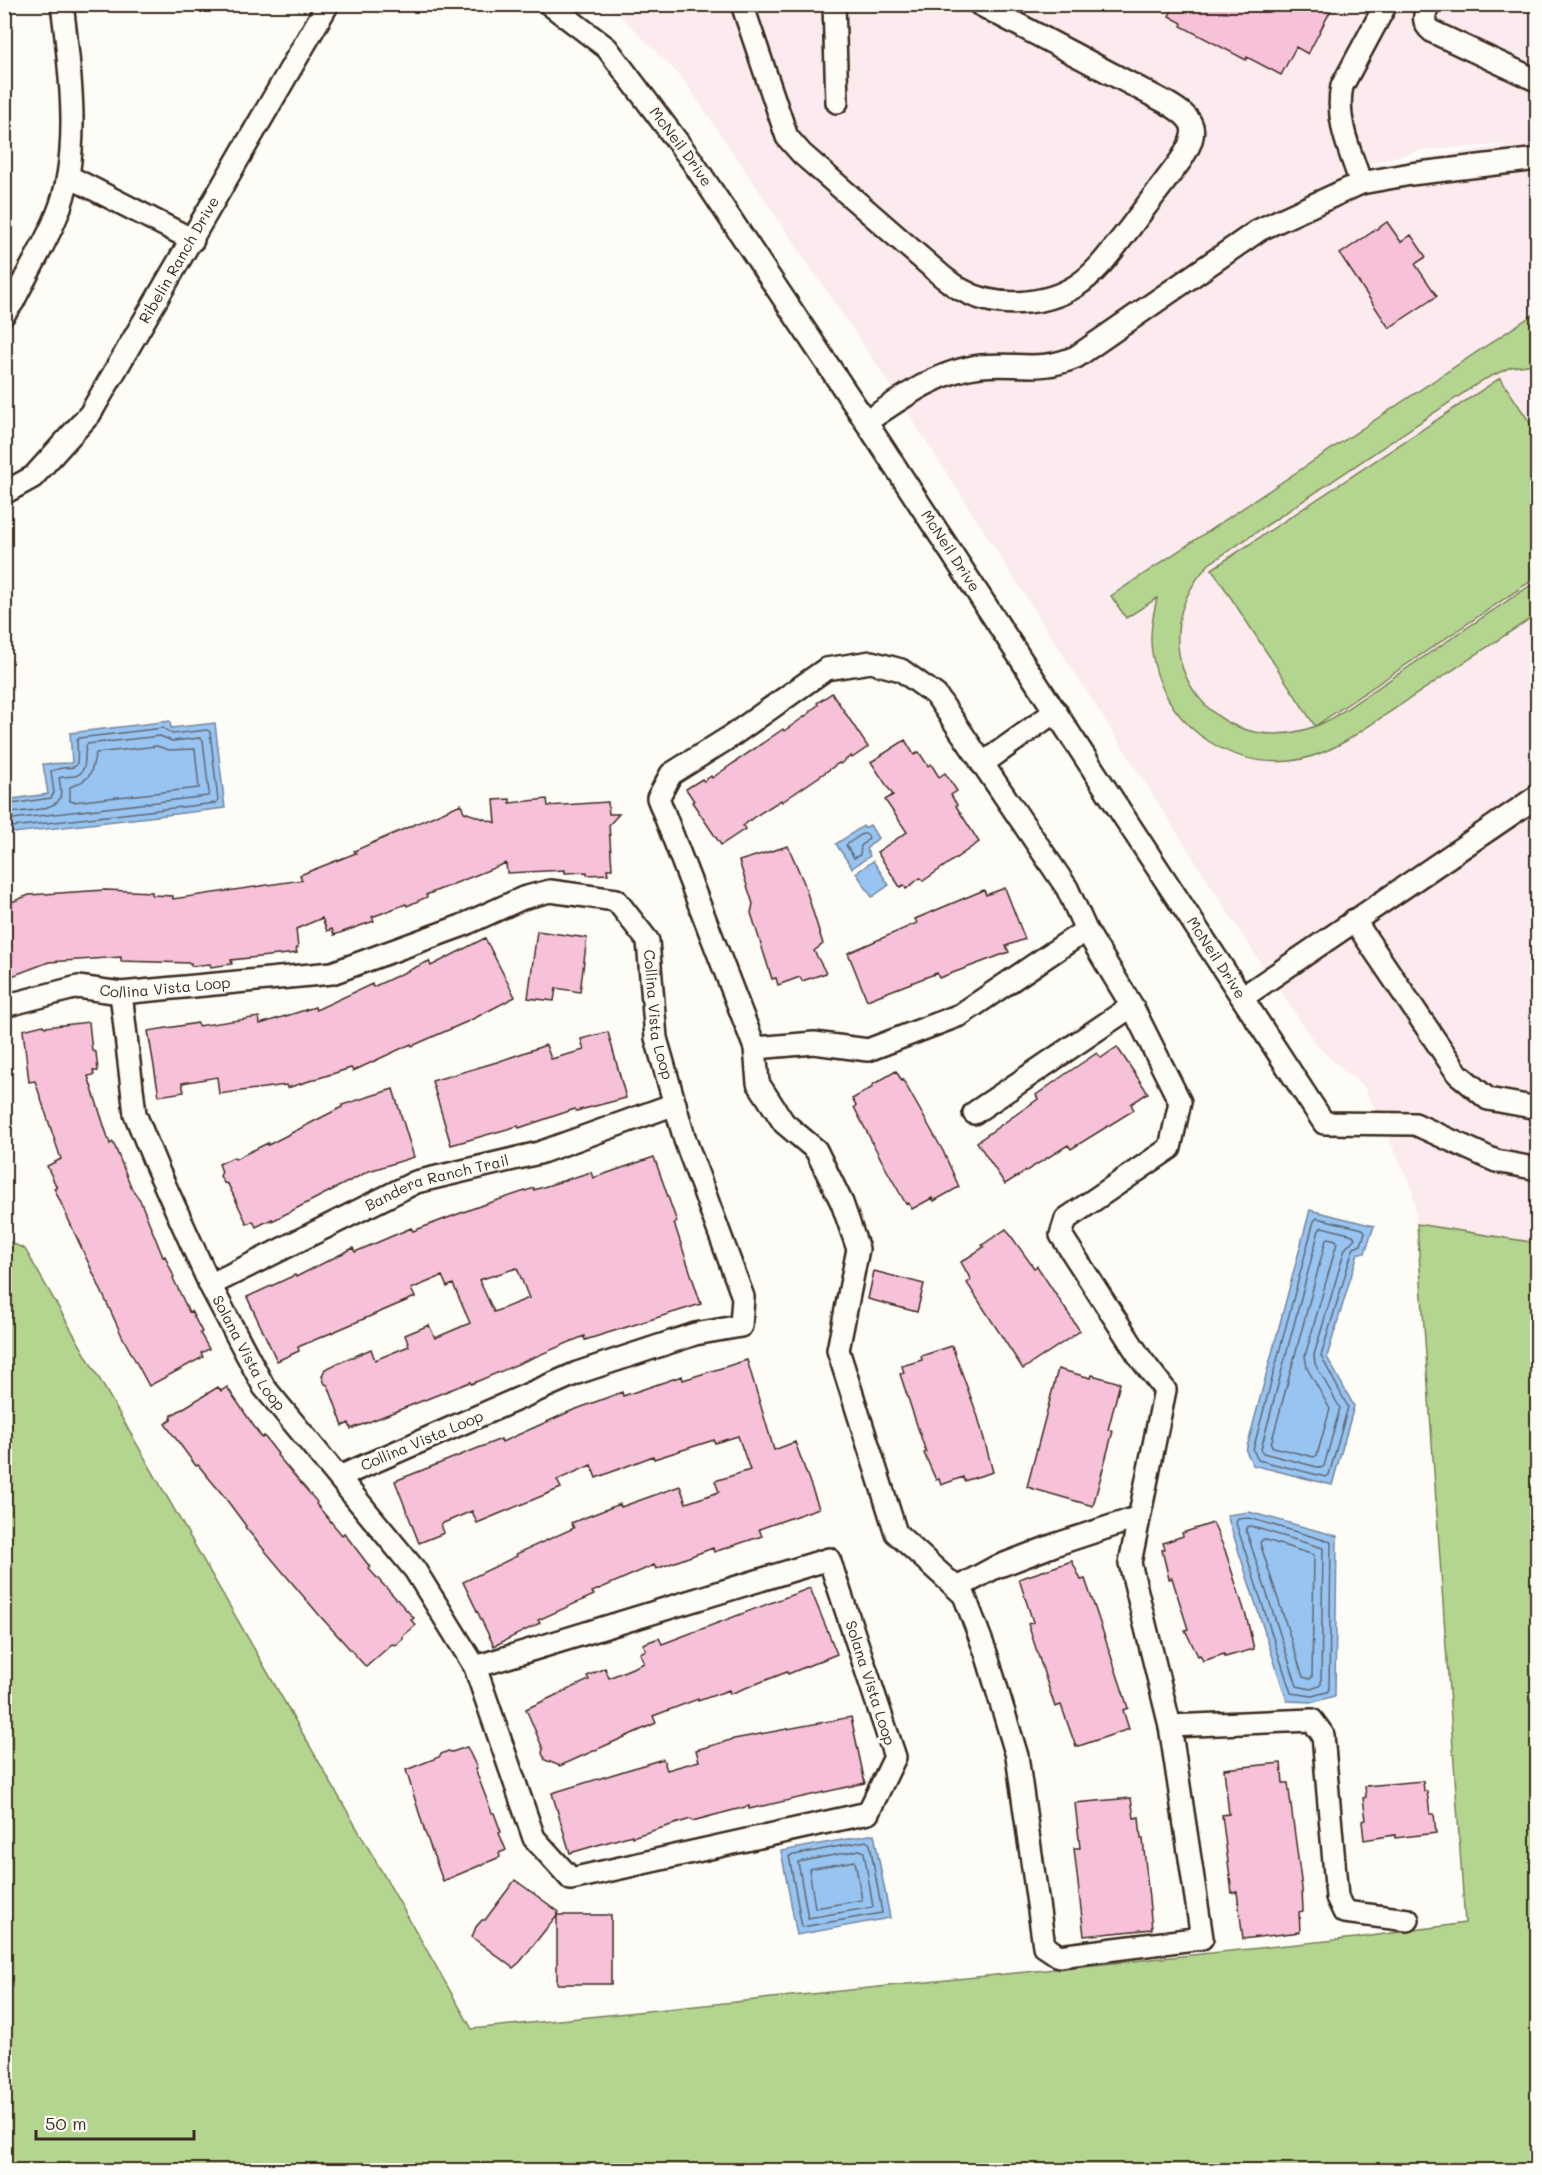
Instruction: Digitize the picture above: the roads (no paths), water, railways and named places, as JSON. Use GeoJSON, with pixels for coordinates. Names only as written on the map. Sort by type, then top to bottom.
{"type":"FeatureCollection","features":[{"type":"Feature","properties":{"kind":"street"},"geometry":{"type":"LineString","coordinates":[[4,314],[13,302],[57,214],[68,176],[72,137],[62,4]]}},
{"type":"Feature","properties":{"kind":"street","name":"Ribelin Ranch Drive"},"geometry":{"type":"LineString","coordinates":[[4,493],[33,477],[90,414],[328,4]]}},
{"type":"Feature","properties":{"kind":"street","name":"McNeil Drive"},"geometry":{"type":"LineString","coordinates":[[549,4],[607,48],[692,161],[1056,711],[1324,1123],[1415,1124],[1497,1161],[1538,1169]]}},
{"type":"Feature","properties":{"kind":"street"},"geometry":{"type":"LineString","coordinates":[[742,4],[787,137],[802,154],[943,277],[963,291],[990,300],[1017,303],[1036,301],[1060,294],[1076,286],[1106,259],[1181,160],[1191,144],[1194,133],[1185,114],[1167,103],[979,4]]}},
{"type":"Feature","properties":{"kind":"street"},"geometry":{"type":"LineString","coordinates":[[834,4],[837,102]]}},
{"type":"Feature","properties":{"kind":"street"},"geometry":{"type":"LineString","coordinates":[[1360,183],[1340,117],[1339,100],[1342,86],[1386,4]]}},
{"type":"Feature","properties":{"kind":"street"},"geometry":{"type":"LineString","coordinates":[[1429,4],[1423,16],[1425,25],[1433,32],[1538,81]]}},
{"type":"Feature","properties":{"kind":"street"},"geometry":{"type":"LineString","coordinates":[[866,422],[893,403],[947,374],[981,366],[1035,367],[1058,364],[1076,357],[1258,230],[1360,183],[1411,174],[1538,159]]}},
{"type":"Feature","properties":{"kind":"street"},"geometry":{"type":"LineString","coordinates":[[68,176],[193,240]]}},
{"type":"Feature","properties":{"kind":"street"},"geometry":{"type":"LineString","coordinates":[[871,662],[901,670],[936,695],[1067,888],[1086,930],[1132,1006],[1180,1102],[1170,1148],[1066,1219],[1061,1234],[1141,1359],[1165,1390],[1130,1563],[1170,1726],[1202,1938],[1059,1956],[1044,1946],[1017,1756],[986,1653],[964,1595],[896,1533],[838,1350],[858,1249],[842,1203],[816,1150],[784,1123],[758,1083],[755,1048],[658,798],[671,774],[730,737],[826,669],[871,662]]}},
{"type":"Feature","properties":{"kind":"street"},"geometry":{"type":"LineString","coordinates":[[982,764],[1056,711]]}},
{"type":"Feature","properties":{"kind":"street"},"geometry":{"type":"LineString","coordinates":[[1243,997],[1538,796]]}},
{"type":"Feature","properties":{"kind":"street","name":"Collina Vista Loop"},"geometry":{"type":"LineString","coordinates":[[4,1006],[78,987],[121,993],[332,973],[461,926],[523,898],[550,891],[616,900],[648,941],[656,1038],[685,1140],[744,1297],[741,1326],[695,1334],[577,1373],[339,1477]]}},
{"type":"Feature","properties":{"kind":"street"},"geometry":{"type":"LineString","coordinates":[[1354,920],[1458,1074],[1488,1099],[1538,1108]]}},
{"type":"Feature","properties":{"kind":"street"},"geometry":{"type":"LineString","coordinates":[[755,1048],[814,1043],[868,1050],[960,1015],[1086,930]]}},
{"type":"Feature","properties":{"kind":"street","name":"Solana Vista Loop"},"geometry":{"type":"LineString","coordinates":[[121,993],[135,1114],[210,1286],[264,1387],[415,1570],[475,1667],[534,1838],[571,1879],[868,1813],[895,1757],[829,1560],[475,1667]]}},
{"type":"Feature","properties":{"kind":"street"},"geometry":{"type":"LineString","coordinates":[[974,1113],[1132,1006]]}},
{"type":"Feature","properties":{"kind":"street","name":"Bandera Ranch Trail"},"geometry":{"type":"LineString","coordinates":[[210,1286],[416,1182],[539,1153],[675,1104]]}},
{"type":"Feature","properties":{"kind":"street"},"geometry":{"type":"LineString","coordinates":[[957,1588],[994,1568],[1139,1517]]}},
{"type":"Feature","properties":{"kind":"street"},"geometry":{"type":"LineString","coordinates":[[1170,1726],[1312,1720],[1323,1735],[1336,1897],[1344,1912],[1408,1920]]}},
{"type":"Feature","properties":{"kind":"water"},"geometry":{"type":"Polygon","coordinates":[[[170,721],[171,728],[215,723],[225,808],[5,834],[5,800],[48,794],[43,764],[72,763],[70,733],[170,721]]]}},
{"type":"Feature","properties":{"kind":"water"},"geometry":{"type":"Polygon","coordinates":[[[870,825],[878,838],[866,849],[870,856],[852,868],[836,844],[863,826],[864,828],[870,825]]]}},
{"type":"Feature","properties":{"kind":"water"},"geometry":{"type":"Polygon","coordinates":[[[873,861],[889,885],[872,897],[856,873],[873,861]]]}},
{"type":"Feature","properties":{"kind":"water"},"geometry":{"type":"Polygon","coordinates":[[[1310,1210],[1374,1226],[1365,1253],[1358,1253],[1327,1357],[1354,1406],[1332,1485],[1253,1465],[1246,1451],[1310,1210]]]}},
{"type":"Feature","properties":{"kind":"water"},"geometry":{"type":"Polygon","coordinates":[[[1249,1512],[1337,1536],[1335,1696],[1313,1702],[1287,1701],[1227,1515],[1249,1512]]]}},
{"type":"Feature","properties":{"kind":"water"},"geometry":{"type":"Polygon","coordinates":[[[874,1834],[890,1918],[797,1935],[781,1851],[874,1834]]]}}]}
